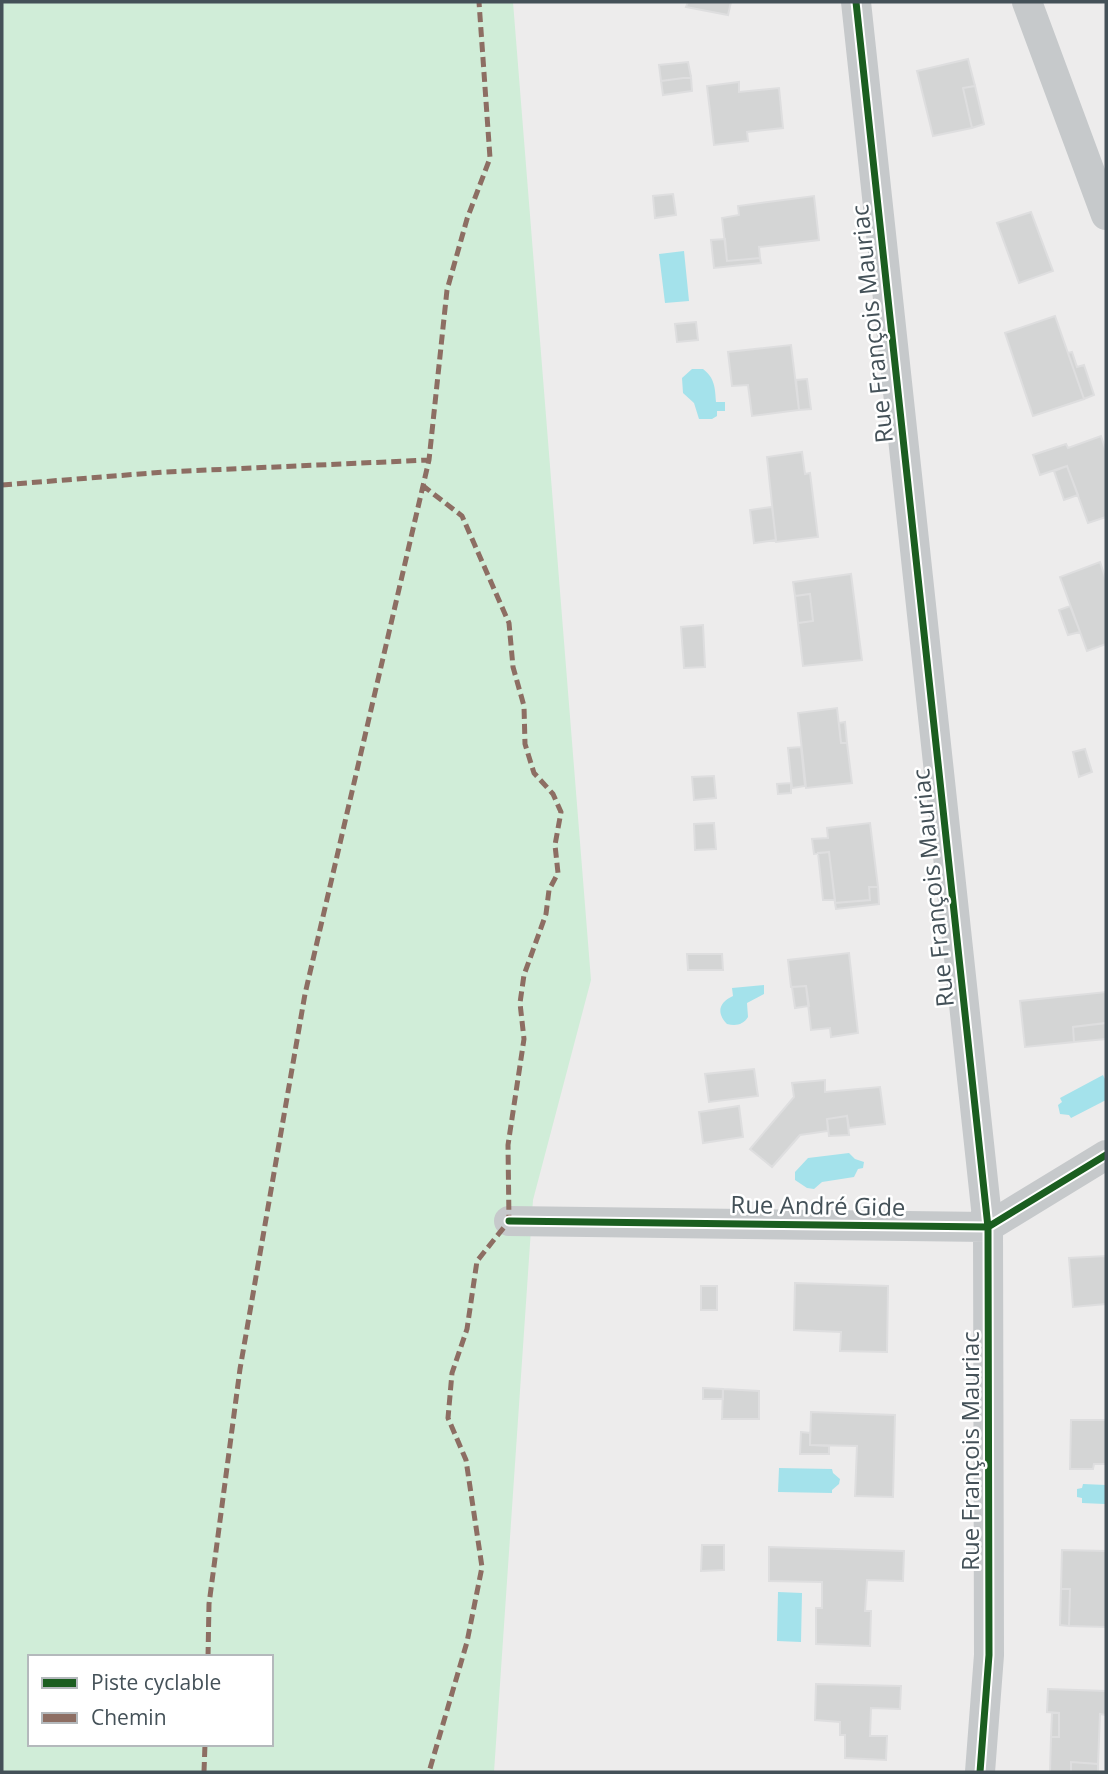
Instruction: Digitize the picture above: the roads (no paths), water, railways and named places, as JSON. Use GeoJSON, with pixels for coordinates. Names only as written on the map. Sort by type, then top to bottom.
{"type":"FeatureCollection","features":[{"type":"Feature","properties":{"kind":"street","name":"Rue François Mauriac"},"geometry":{"type":"LineString","coordinates":[[856,2],[988,1227],[989,1655],[980,1772]]}},
{"type":"Feature","properties":{"kind":"street"},"geometry":{"type":"LineString","coordinates":[[1027,2],[1106,215]]}},
{"type":"Feature","properties":{"kind":"street"},"geometry":{"type":"LineString","coordinates":[[988,1227],[1106,1155]]}},
{"type":"Feature","properties":{"kind":"street","name":"Rue André Gide"},"geometry":{"type":"LineString","coordinates":[[509,1221],[988,1227]]}},
{"type":"Feature","properties":{"kind":"water"},"geometry":{"type":"Polygon","coordinates":[[[684,251],[689,301],[665,303],[659,254],[684,251]]]}},
{"type":"Feature","properties":{"kind":"water"},"geometry":{"type":"Polygon","coordinates":[[[692,369],[703,369],[707,372],[714,384],[716,402],[725,402],[725,411],[717,411],[717,416],[712,419],[699,419],[694,403],[683,393],[682,378],[692,369]]]}},
{"type":"Feature","properties":{"kind":"water"},"geometry":{"type":"Polygon","coordinates":[[[764,985],[764,994],[747,1003],[746,1020],[739,1024],[727,1024],[720,1012],[725,1001],[733,996],[732,988],[764,985]]]}},
{"type":"Feature","properties":{"kind":"water"},"geometry":{"type":"Polygon","coordinates":[[[1103,1075],[1106,1081],[1106,1100],[1071,1118],[1069,1115],[1060,1114],[1060,1098],[1103,1075]]]}},
{"type":"Feature","properties":{"kind":"water"},"geometry":{"type":"Polygon","coordinates":[[[849,1153],[864,1162],[863,1168],[858,1169],[854,1177],[822,1182],[814,1189],[795,1180],[795,1172],[808,1158],[849,1153]]]}},
{"type":"Feature","properties":{"kind":"water"},"geometry":{"type":"Polygon","coordinates":[[[779,1468],[832,1469],[840,1479],[839,1484],[832,1493],[778,1492],[779,1468]]]}},
{"type":"Feature","properties":{"kind":"water"},"geometry":{"type":"Polygon","coordinates":[[[1083,1484],[1106,1485],[1106,1507],[1105,1504],[1082,1503],[1082,1498],[1077,1497],[1077,1489],[1082,1488],[1083,1484]]]}},
{"type":"Feature","properties":{"kind":"water"},"geometry":{"type":"Polygon","coordinates":[[[778,1592],[802,1593],[801,1642],[777,1641],[778,1592]]]}}]}
